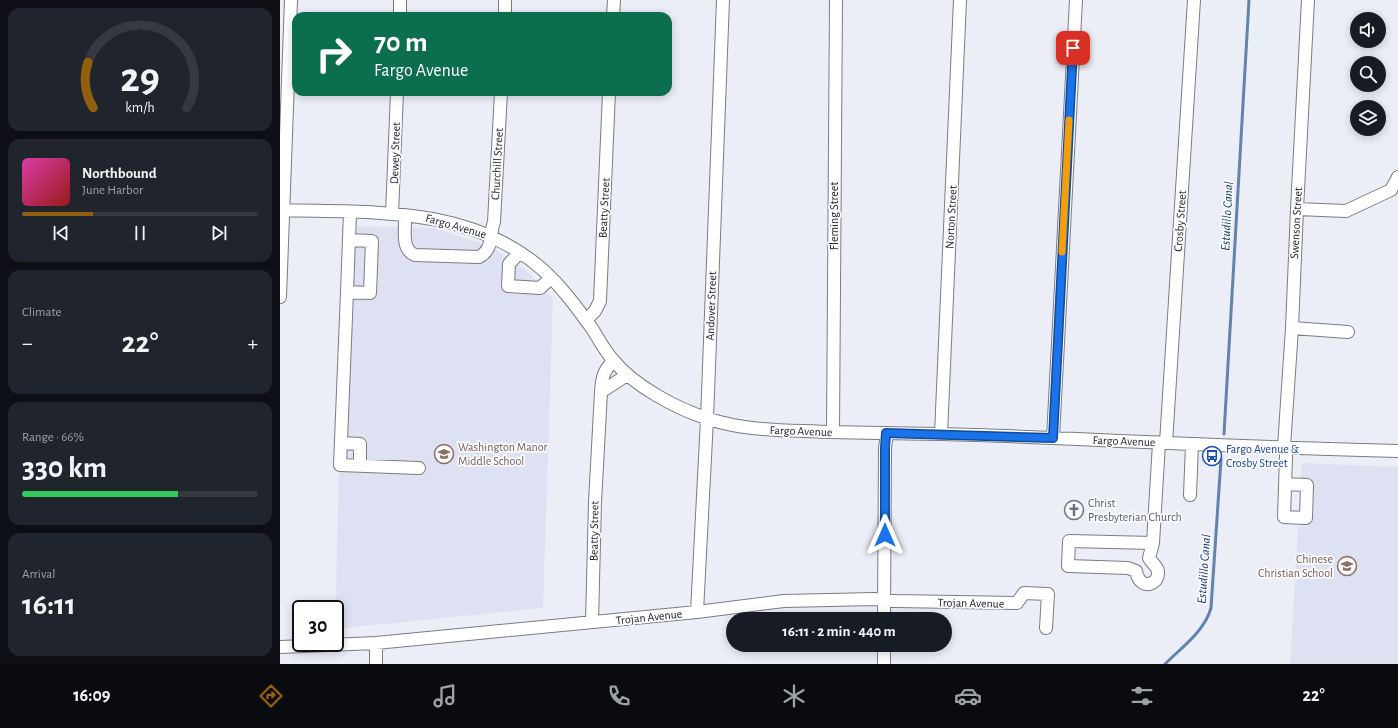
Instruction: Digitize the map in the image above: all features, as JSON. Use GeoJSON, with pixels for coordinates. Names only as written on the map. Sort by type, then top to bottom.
{"type":"FeatureCollection","features":[{"type":"Feature","properties":{"kind":"street"},"geometry":{"type":"LineString","coordinates":[[280,298],[281,210],[291,0]]}},
{"type":"Feature","properties":{"kind":"street"},"geometry":{"type":"LineString","coordinates":[[400,0],[400,12]]}},
{"type":"Feature","properties":{"kind":"street"},"geometry":{"type":"LineString","coordinates":[[505,0],[505,12]]}},
{"type":"Feature","properties":{"kind":"street"},"geometry":{"type":"LineString","coordinates":[[613,12],[614,0]]}},
{"type":"Feature","properties":{"kind":"street","name":"Andover Street"},"geometry":{"type":"LineString","coordinates":[[697,612],[707,419],[723,0]]}},
{"type":"Feature","properties":{"kind":"street","name":"Fleming Street"},"geometry":{"type":"LineString","coordinates":[[833,432],[836,0]]}},
{"type":"Feature","properties":{"kind":"street","name":"Norton Street"},"geometry":{"type":"LineString","coordinates":[[941,434],[960,0]]}},
{"type":"Feature","properties":{"kind":"street"},"geometry":{"type":"LineString","coordinates":[[1053,438],[1076,0]]}},
{"type":"Feature","properties":{"kind":"street","name":"Crosby Street"},"geometry":{"type":"LineString","coordinates":[[1149,558],[1153,543],[1162,443],[1194,0]]}},
{"type":"Feature","properties":{"kind":"street","name":"Swenson Street"},"geometry":{"type":"LineString","coordinates":[[1285,484],[1307,485],[1306,518],[1284,517],[1285,447],[1292,328],[1296,209],[1308,0]]}},
{"type":"Feature","properties":{"kind":"street","name":"Dewey Street"},"geometry":{"type":"LineString","coordinates":[[392,214],[397,96]]}},
{"type":"Feature","properties":{"kind":"street","name":"Churchill Street"},"geometry":{"type":"LineString","coordinates":[[492,236],[501,96]]}},
{"type":"Feature","properties":{"kind":"street","name":"Beatty Street"},"geometry":{"type":"LineString","coordinates":[[586,320],[595,311],[600,302],[609,96]]}},
{"type":"Feature","properties":{"kind":"street"},"geometry":{"type":"LineString","coordinates":[[1296,209],[1346,211],[1391,190],[1398,177]]}},
{"type":"Feature","properties":{"kind":"street","name":"Fargo Avenue"},"geometry":{"type":"LineString","coordinates":[[281,210],[422,216],[444,221],[492,236],[520,253],[543,270],[565,292],[586,320],[613,361],[627,375],[653,394],[680,408],[707,419],[751,429],[941,434],[1398,451]]}},
{"type":"Feature","properties":{"kind":"street"},"geometry":{"type":"LineString","coordinates":[[350,212],[340,465],[419,468]]}},
{"type":"Feature","properties":{"kind":"street"},"geometry":{"type":"LineString","coordinates":[[405,215],[405,240],[407,249],[410,253],[415,255],[479,257],[485,253],[492,236]]}},
{"type":"Feature","properties":{"kind":"street"},"geometry":{"type":"LineString","coordinates":[[347,292],[370,293],[372,241],[349,240]]}},
{"type":"Feature","properties":{"kind":"street"},"geometry":{"type":"LineString","coordinates":[[520,253],[509,264],[508,286],[540,288],[551,278]]}},
{"type":"Feature","properties":{"kind":"street"},"geometry":{"type":"LineString","coordinates":[[1292,328],[1348,332]]}},
{"type":"Feature","properties":{"kind":"street","name":"Beatty Street"},"geometry":{"type":"LineString","coordinates":[[592,622],[595,502],[602,378],[606,369],[613,361]]}},
{"type":"Feature","properties":{"kind":"street"},"geometry":{"type":"LineString","coordinates":[[601,392],[627,375]]}},
{"type":"Feature","properties":{"kind":"street"},"geometry":{"type":"LineString","coordinates":[[884,612],[886,433]]}},
{"type":"Feature","properties":{"kind":"street"},"geometry":{"type":"LineString","coordinates":[[341,443],[360,444],[360,466]]}},
{"type":"Feature","properties":{"kind":"street"},"geometry":{"type":"LineString","coordinates":[[1190,494],[1192,444]]}},
{"type":"Feature","properties":{"kind":"street"},"geometry":{"type":"LineString","coordinates":[[1128,568],[1149,558],[1156,565],[1158,577],[1154,582],[1148,584],[1142,583],[1138,579],[1136,571],[1128,568],[1068,566],[1069,541],[1153,543]]}},
{"type":"Feature","properties":{"kind":"street","name":"Trojan Avenue"},"geometry":{"type":"LineString","coordinates":[[280,647],[376,643],[697,612],[784,601],[884,599],[895,601],[1017,603],[1024,593],[1048,594],[1046,628]]}},
{"type":"Feature","properties":{"kind":"street"},"geometry":{"type":"LineString","coordinates":[[376,643],[376,664]]}},
{"type":"Feature","properties":{"kind":"street"},"geometry":{"type":"LineString","coordinates":[[884,652],[884,664]]}},
{"type":"Feature","properties":{"kind":"shaded area","name":"Washington Manor Middle School"},"geometry":{"type":"Polygon","coordinates":[[[345,226],[433,228],[490,246],[527,271],[553,299],[543,608],[344,628],[344,600],[336,600],[345,226]]]}},
{"type":"Feature","properties":{"kind":"shaded area","name":"Chinese Christian School"},"geometry":{"type":"Polygon","coordinates":[[[1302,463],[1398,467],[1398,664],[1290,664],[1302,463]]]}},
{"type":"Feature","properties":{"kind":"waterway","name":"Estudillo Canal"},"geometry":{"type":"LineString","coordinates":[[1224,434],[1249,0]]}},
{"type":"Feature","properties":{"kind":"waterway","name":"Estudillo Canal"},"geometry":{"type":"LineString","coordinates":[[1165,664],[1198,632],[1208,617],[1211,608],[1221,459]]}},
{"type":"Feature","properties":{"kind":"slow traffic"},"geometry":{"type":"LineString","coordinates":[[1062,252],[1069,120]]}},
{"type":"Feature","properties":{"kind":"place","name":"Washington Manor Middle School"},"geometry":{"type":"Point","coordinates":[444,454]}},
{"type":"Feature","properties":{"kind":"place","name":"Fargo Avenue & Crosby Street"},"geometry":{"type":"Point","coordinates":[1212,456]}},
{"type":"Feature","properties":{"kind":"place","name":"Christ Presbyterian Church"},"geometry":{"type":"Point","coordinates":[1074,510]}},
{"type":"Feature","properties":{"kind":"place","name":"Chinese Christian School"},"geometry":{"type":"Point","coordinates":[1347,566]}},
{"type":"Feature","properties":{"kind":"route"},"geometry":{"type":"LineString","coordinates":[[885,535],[886,433],[1053,438],[1073,48]]}}]}
